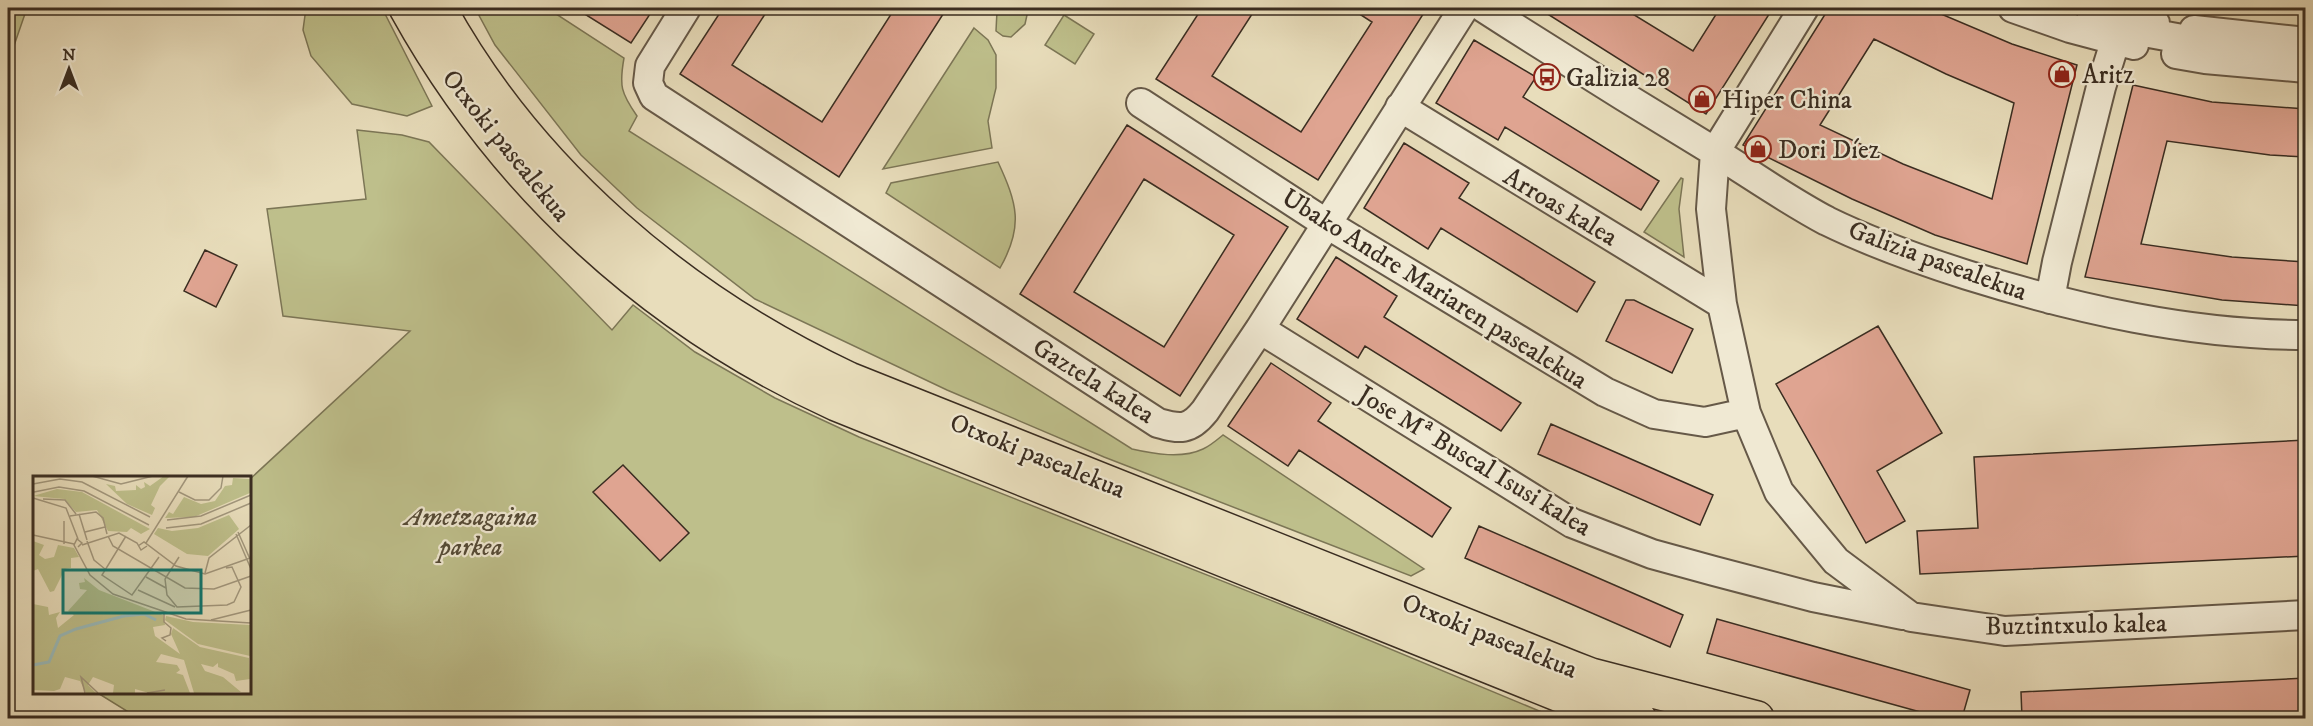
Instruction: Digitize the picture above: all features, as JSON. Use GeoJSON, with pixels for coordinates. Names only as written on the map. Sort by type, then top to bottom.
{"type":"FeatureCollection","features":[{"type":"Feature","properties":{"kind":"main road","name":"Otxoki pasealekua"},"geometry":{"type":"LineString","coordinates":[[406,8],[448,78],[479,120],[525,176],[566,219],[601,252],[662,302],[726,346],[784,380],[836,404],[1582,704],[1639,718]]}},
{"type":"Feature","properties":{"kind":"main road","name":"Otxoki pasealekua"},"geometry":{"type":"LineString","coordinates":[[439,8],[472,62],[503,105],[546,158],[619,230],[677,277],[741,322],[801,356],[870,388],[1591,675],[1757,718]]}},
{"type":"Feature","properties":{"kind":"street","name":"Gaztela kalea"},"geometry":{"type":"LineString","coordinates":[[686,8],[650,66],[648,84],[654,96],[669,108],[1158,423],[1178,428],[1196,423],[1260,329],[1464,8]]}},
{"type":"Feature","properties":{"kind":"street","name":"Galizia pasealekua"},"geometry":{"type":"LineString","coordinates":[[1484,8],[1563,60],[1827,220],[1916,258],[2083,308],[2188,327],[2276,335],[2306,335]]}},
{"type":"Feature","properties":{"kind":"street"},"geometry":{"type":"LineString","coordinates":[[1715,152],[1804,8]]}},
{"type":"Feature","properties":{"kind":"street"},"geometry":{"type":"LineString","coordinates":[[2013,8],[2115,42],[2205,60],[2306,68]]}},
{"type":"Feature","properties":{"kind":"street"},"geometry":{"type":"LineString","coordinates":[[2090,8],[2127,18],[2212,33],[2306,42]]}},
{"type":"Feature","properties":{"kind":"street"},"geometry":{"type":"LineString","coordinates":[[2050,299],[2062,240],[2101,87],[2115,42],[2133,30],[2204,43],[2212,33]]}},
{"type":"Feature","properties":{"kind":"street","name":"Ubako Andre Mariaren pasealekua"},"geometry":{"type":"LineString","coordinates":[[1141,103],[1327,224],[1605,392],[1654,414],[1706,422],[1746,412]]}},
{"type":"Feature","properties":{"kind":"street","name":"Arroas kalea"},"geometry":{"type":"LineString","coordinates":[[1400,107],[1722,304]]}},
{"type":"Feature","properties":{"kind":"street","name":"Buztintxulo kalea"},"geometry":{"type":"LineString","coordinates":[[1715,152],[1711,209],[1722,304],[1746,412],[1779,492],[1836,561],[1911,617],[2005,631],[2306,615]]}},
{"type":"Feature","properties":{"kind":"street","name":"Jose Mª Buscal Isusi kalea"},"geometry":{"type":"LineString","coordinates":[[1260,329],[1572,523],[1652,554],[1813,597],[1911,617]]}},
{"type":"Feature","properties":{"kind":"green space"},"geometry":{"type":"Polygon","coordinates":[[[8,8],[27,8],[8,63],[8,8]]]}},
{"type":"Feature","properties":{"kind":"green space"},"geometry":{"type":"Polygon","coordinates":[[[306,8],[382,8],[432,106],[407,116],[352,104],[311,56],[303,30],[306,8]]]}},
{"type":"Feature","properties":{"kind":"green space"},"geometry":{"type":"Polygon","coordinates":[[[475,8],[547,8],[624,58],[623,89],[637,116],[629,131],[1132,449],[1159,454],[1186,454],[1206,448],[1223,435],[1424,569],[1411,576],[1104,457],[947,390],[755,299],[637,208],[581,155],[495,45],[475,8]]]}},
{"type":"Feature","properties":{"kind":"green space"},"geometry":{"type":"Polygon","coordinates":[[[1003,8],[1019,8],[1027,15],[1025,24],[1011,37],[1003,36],[996,31],[997,11],[1003,8]]]}},
{"type":"Feature","properties":{"kind":"green space"},"geometry":{"type":"Polygon","coordinates":[[[1064,15],[1094,34],[1075,64],[1045,45],[1064,15]]]}},
{"type":"Feature","properties":{"kind":"green space"},"geometry":{"type":"Polygon","coordinates":[[[974,28],[988,40],[996,55],[996,88],[988,121],[992,148],[883,169],[974,28]]]}},
{"type":"Feature","properties":{"kind":"green space","name":"Ametzagaina parkea"},"geometry":{"type":"Polygon","coordinates":[[[357,130],[402,135],[429,142],[612,330],[633,305],[695,352],[775,398],[859,437],[1323,621],[1556,718],[138,718],[98,693],[250,693],[250,479],[410,331],[283,316],[267,209],[366,199],[357,130]]]}},
{"type":"Feature","properties":{"kind":"green space"},"geometry":{"type":"Polygon","coordinates":[[[998,162],[1010,190],[1015,215],[1012,239],[1000,268],[886,193],[891,183],[998,162]]]}},
{"type":"Feature","properties":{"kind":"green space"},"geometry":{"type":"Polygon","coordinates":[[[1681,178],[1683,179],[1679,209],[1684,257],[1644,232],[1681,178]]]}},
{"type":"Feature","properties":{"kind":"building"},"geometry":{"type":"Polygon","coordinates":[[[575,8],[654,8],[631,43],[575,8]]]}},
{"type":"Feature","properties":{"kind":"building"},"geometry":{"type":"Polygon","coordinates":[[[723,8],[769,8],[732,65],[822,122],[895,8],[947,8],[839,177],[680,74],[723,8]]]}},
{"type":"Feature","properties":{"kind":"building"},"geometry":{"type":"Polygon","coordinates":[[[1202,8],[1256,8],[1212,76],[1301,132],[1372,22],[1350,8],[1427,8],[1318,180],[1156,79],[1202,8]]]}},
{"type":"Feature","properties":{"kind":"building"},"geometry":{"type":"Polygon","coordinates":[[[1538,8],[1623,8],[1693,51],[1720,8],[1773,8],[1706,114],[1538,8]]]}},
{"type":"Feature","properties":{"kind":"building"},"geometry":{"type":"Polygon","coordinates":[[[1829,8],[1927,8],[2012,44],[2077,65],[2027,264],[1935,235],[1852,199],[1743,145],[1829,8]],[[1874,39],[1820,125],[1903,164],[1992,199],[2014,103],[1946,74],[1874,39]]]}},
{"type":"Feature","properties":{"kind":"building"},"geometry":{"type":"Polygon","coordinates":[[[1474,40],[1536,77],[1523,97],[1659,181],[1641,210],[1505,127],[1498,140],[1436,103],[1474,40]]]}},
{"type":"Feature","properties":{"kind":"building"},"geometry":{"type":"Polygon","coordinates":[[[2133,85],[2212,102],[2306,109],[2306,157],[2270,155],[2167,141],[2141,244],[2232,257],[2306,262],[2306,306],[2222,300],[2085,277],[2133,85]]]}},
{"type":"Feature","properties":{"kind":"building"},"geometry":{"type":"Polygon","coordinates":[[[1127,125],[1288,227],[1180,396],[1020,294],[1127,125]],[[1144,179],[1074,292],[1164,347],[1234,235],[1144,179]]]}},
{"type":"Feature","properties":{"kind":"building"},"geometry":{"type":"Polygon","coordinates":[[[1404,143],[1469,183],[1459,198],[1595,282],[1577,312],[1441,228],[1428,249],[1364,208],[1404,143]]]}},
{"type":"Feature","properties":{"kind":"building"},"geometry":{"type":"Polygon","coordinates":[[[205,250],[237,265],[216,307],[184,291],[205,250]]]}},
{"type":"Feature","properties":{"kind":"building"},"geometry":{"type":"Polygon","coordinates":[[[1336,257],[1397,296],[1384,317],[1521,403],[1501,431],[1365,346],[1358,358],[1297,319],[1336,257]]]}},
{"type":"Feature","properties":{"kind":"building"},"geometry":{"type":"Polygon","coordinates":[[[1626,300],[1634,300],[1693,329],[1672,373],[1606,341],[1626,300]]]}},
{"type":"Feature","properties":{"kind":"building"},"geometry":{"type":"Polygon","coordinates":[[[1878,326],[1942,433],[1877,471],[1905,521],[1866,543],[1776,384],[1878,326]]]}},
{"type":"Feature","properties":{"kind":"building"},"geometry":{"type":"Polygon","coordinates":[[[1271,363],[1331,403],[1318,421],[1451,508],[1432,537],[1299,450],[1288,466],[1228,426],[1271,363]]]}},
{"type":"Feature","properties":{"kind":"building"},"geometry":{"type":"Polygon","coordinates":[[[1551,424],[1713,495],[1700,525],[1538,454],[1551,424]]]}},
{"type":"Feature","properties":{"kind":"building"},"geometry":{"type":"Polygon","coordinates":[[[2306,440],[2306,556],[1920,574],[1917,531],[1978,528],[1974,457],[2306,440]]]}},
{"type":"Feature","properties":{"kind":"building"},"geometry":{"type":"Polygon","coordinates":[[[623,465],[689,533],[660,561],[593,492],[623,465]]]}},
{"type":"Feature","properties":{"kind":"building"},"geometry":{"type":"Polygon","coordinates":[[[1479,526],[1683,615],[1670,647],[1465,558],[1479,526]]]}},
{"type":"Feature","properties":{"kind":"building"},"geometry":{"type":"Polygon","coordinates":[[[1717,619],[1970,690],[1962,718],[1942,718],[1707,653],[1717,619]]]}},
{"type":"Feature","properties":{"kind":"building"},"geometry":{"type":"Polygon","coordinates":[[[2306,678],[2306,718],[2022,718],[2021,692],[2306,678]]]}},
{"type":"Feature","properties":{"kind":"place","name":"Aritz"},"geometry":{"type":"Point","coordinates":[2062,74]}},
{"type":"Feature","properties":{"kind":"place","name":"Galizia 28"},"geometry":{"type":"Point","coordinates":[1547,77]}},
{"type":"Feature","properties":{"kind":"place","name":"Hiper China"},"geometry":{"type":"Point","coordinates":[1702,99]}},
{"type":"Feature","properties":{"kind":"place","name":"Dori Díez"},"geometry":{"type":"Point","coordinates":[1758,149]}}]}
